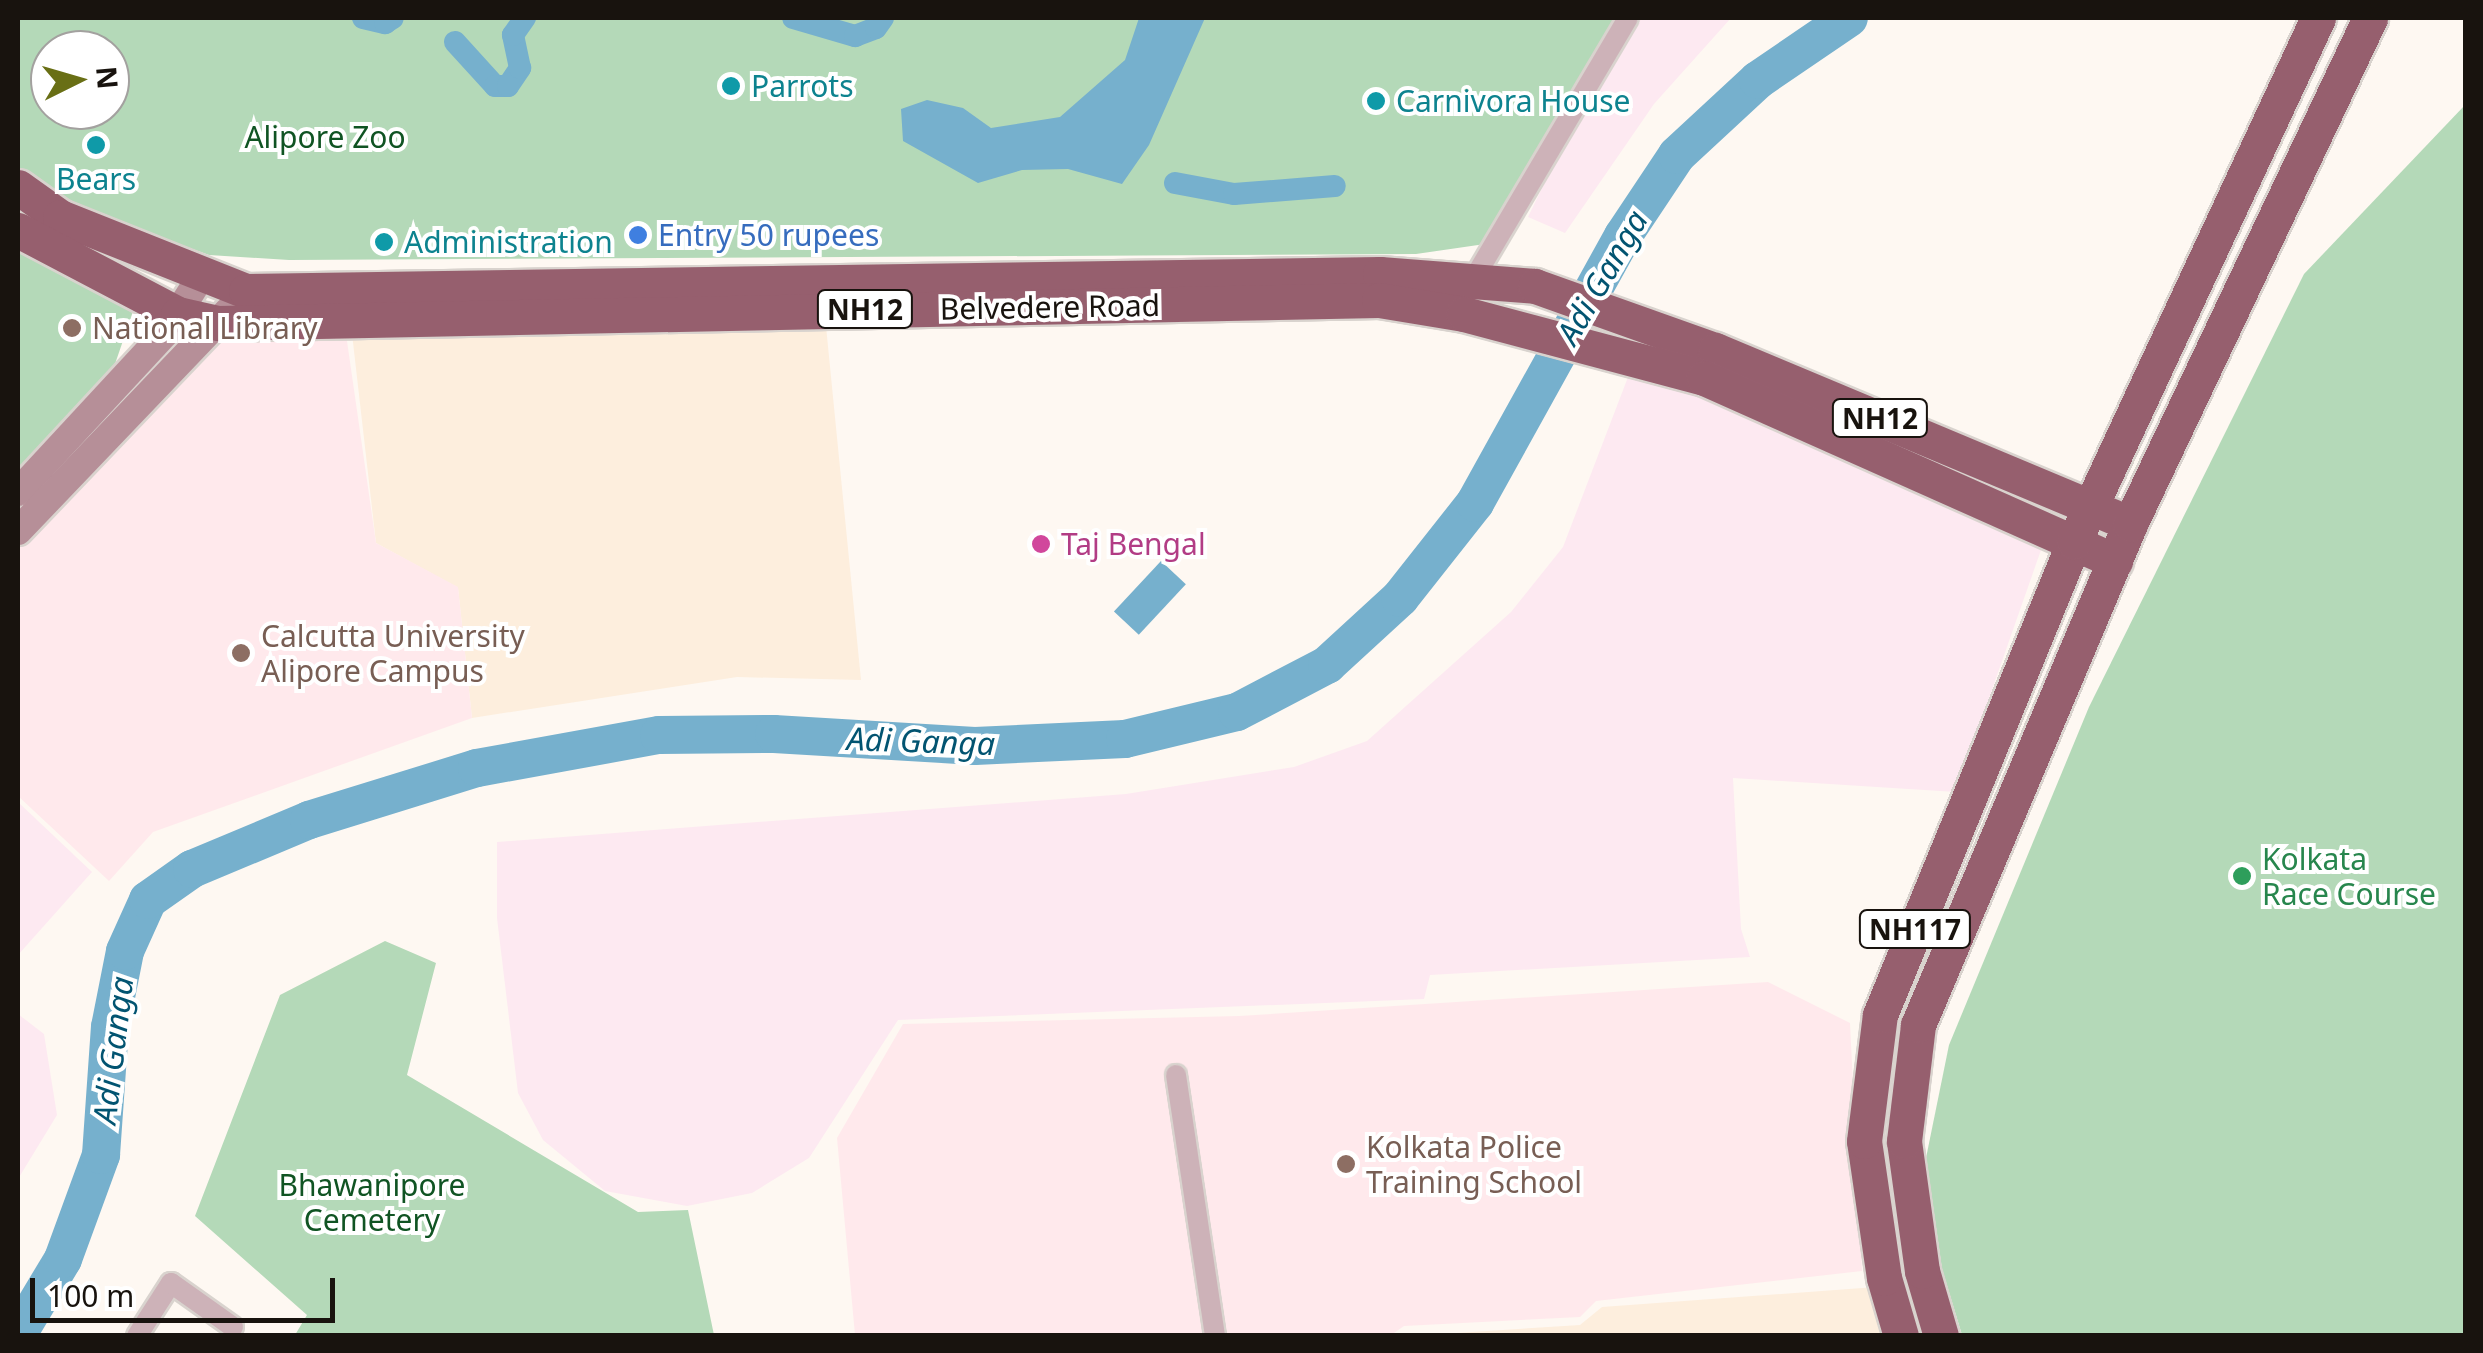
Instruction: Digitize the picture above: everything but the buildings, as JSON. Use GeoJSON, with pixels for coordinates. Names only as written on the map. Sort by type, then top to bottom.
{"type":"FeatureCollection","features":[{"type":"Feature","properties":{"kind":"highway"},"geometry":{"type":"LineString","coordinates":[[2074,542],[2318,18]]}},
{"type":"Feature","properties":{"kind":"highway"},"geometry":{"type":"LineString","coordinates":[[1941,1336],[1922,1271],[1904,1141],[1918,1024],[2130,524],[2370,18]]}},
{"type":"Feature","properties":{"kind":"highway","name":"Belvedere Road"},"geometry":{"type":"LineString","coordinates":[[18,187],[60,217],[200,278],[246,291],[1380,274],[1535,286],[1664,350],[2091,506],[2130,524]]}},
{"type":"Feature","properties":{"kind":"highway","name":"NH12"},"geometry":{"type":"LineString","coordinates":[[18,230],[178,314]]}},
{"type":"Feature","properties":{"kind":"highway","name":"Belvedere Road"},"geometry":{"type":"LineString","coordinates":[[178,314],[218,322],[1380,300],[1464,314],[1507,330],[1664,350],[1704,378],[2115,561]]}},
{"type":"Feature","properties":{"kind":"highway","name":"NH117"},"geometry":{"type":"LineString","coordinates":[[1901,1336],[1884,1278],[1864,1141],[1880,1015],[2074,542]]}},
{"type":"Feature","properties":{"kind":"main road"},"geometry":{"type":"LineString","coordinates":[[18,492],[178,314],[200,278]]}},
{"type":"Feature","properties":{"kind":"main road"},"geometry":{"type":"LineString","coordinates":[[18,530],[246,291]]}},
{"type":"Feature","properties":{"kind":"street"},"geometry":{"type":"LineString","coordinates":[[1473,280],[1628,18]]}},
{"type":"Feature","properties":{"kind":"street"},"geometry":{"type":"LineString","coordinates":[[1176,1075],[1215,1336]]}},
{"type":"Feature","properties":{"kind":"street"},"geometry":{"type":"LineString","coordinates":[[137,1336],[171,1283],[233,1326]]}},
{"type":"Feature","properties":{"kind":"shaded area"},"geometry":{"type":"Polygon","coordinates":[[[1636,18],[1731,18],[1654,104],[1565,233],[1528,217],[1576,118],[1636,18]]]}},
{"type":"Feature","properties":{"kind":"shaded area","name":"Calcutta University Alipore Campus"},"geometry":{"type":"Polygon","coordinates":[[[200,315],[345,327],[376,543],[458,587],[472,718],[153,832],[109,881],[18,796],[18,514],[200,315]]]}},
{"type":"Feature","properties":{"kind":"shaded area"},"geometry":{"type":"Polygon","coordinates":[[[825,316],[861,680],[737,677],[472,718],[458,588],[376,543],[351,325],[825,316]]]}},
{"type":"Feature","properties":{"kind":"shaded area"},"geometry":{"type":"Polygon","coordinates":[[[1633,364],[1830,442],[2041,550],[1956,792],[1733,778],[1741,929],[1750,957],[1430,975],[1424,999],[898,1020],[809,1158],[752,1193],[687,1206],[605,1191],[543,1140],[518,1093],[497,918],[497,842],[1126,794],[1294,767],[1367,741],[1511,612],[1563,547],[1633,364]]]}},
{"type":"Feature","properties":{"kind":"shaded area"},"geometry":{"type":"Polygon","coordinates":[[[18,802],[92,872],[18,955],[18,802]]]}},
{"type":"Feature","properties":{"kind":"shaded area","name":"Kolkata Police Training School"},"geometry":{"type":"Polygon","coordinates":[[[1768,982],[1850,1023],[1862,1271],[1596,1301],[1580,1317],[1404,1326],[1391,1335],[855,1335],[837,1138],[903,1024],[1239,1016],[1768,982]]]}},
{"type":"Feature","properties":{"kind":"shaded area"},"geometry":{"type":"Polygon","coordinates":[[[18,1014],[44,1034],[57,1115],[18,1179],[18,1014]]]}},
{"type":"Feature","properties":{"kind":"shaded area"},"geometry":{"type":"Polygon","coordinates":[[[1876,1287],[1891,1336],[1410,1336],[1580,1325],[1602,1307],[1876,1287]]]}},
{"type":"Feature","properties":{"kind":"green space","name":"Alipore Zoo"},"geometry":{"type":"Polygon","coordinates":[[[18,18],[1615,18],[1485,244],[1416,254],[289,260],[209,255],[48,197],[18,171],[18,18]]]}},
{"type":"Feature","properties":{"kind":"green space","name":"Kolkata Race Course"},"geometry":{"type":"Polygon","coordinates":[[[2465,105],[2465,1335],[1962,1335],[1942,1269],[1926,1158],[1949,1045],[2089,707],[2304,274],[2465,105]]]}},
{"type":"Feature","properties":{"kind":"green space","name":"National Library"},"geometry":{"type":"Polygon","coordinates":[[[18,217],[140,291],[115,364],[18,478],[18,217]]]}},
{"type":"Feature","properties":{"kind":"green space","name":"Bhawanipore Cemetery"},"geometry":{"type":"Polygon","coordinates":[[[385,941],[436,963],[407,1075],[638,1212],[688,1210],[714,1335],[295,1335],[307,1315],[195,1216],[280,995],[385,941]]]}},
{"type":"Feature","properties":{"kind":"water"},"geometry":{"type":"Polygon","coordinates":[[[1139,18],[1205,18],[1149,145],[1122,184],[1068,169],[1022,170],[978,183],[903,141],[901,109],[927,100],[963,108],[991,128],[1060,117],[1125,60],[1139,18]]]}},
{"type":"Feature","properties":{"kind":"water"},"geometry":{"type":"Polygon","coordinates":[[[1161,561],[1186,584],[1139,635],[1114,611],[1161,561]]]}},
{"type":"Feature","properties":{"kind":"waterway"},"geometry":{"type":"LineString","coordinates":[[363,18],[385,23],[393,18]]}},
{"type":"Feature","properties":{"kind":"waterway"},"geometry":{"type":"LineString","coordinates":[[455,42],[495,86],[508,86],[520,68],[513,35],[525,18]]}},
{"type":"Feature","properties":{"kind":"waterway"},"geometry":{"type":"LineString","coordinates":[[793,18],[855,36],[876,28],[883,18]]}},
{"type":"Feature","properties":{"kind":"waterway","name":"Adi Ganga"},"geometry":{"type":"LineString","coordinates":[[18,1334],[63,1259],[101,1155],[110,1027],[125,951],[148,900],[192,869],[309,820],[477,768],[659,735],[774,734],[975,746],[1125,739],[1237,712],[1327,665],[1400,598],[1475,503],[1623,236],[1677,155],[1758,80],[1849,18]]}},
{"type":"Feature","properties":{"kind":"waterway"},"geometry":{"type":"LineString","coordinates":[[1175,183],[1234,194],[1335,186]]}},
{"type":"Feature","properties":{"kind":"place","name":"Parrots"},"geometry":{"type":"Point","coordinates":[731,86]}},
{"type":"Feature","properties":{"kind":"place","name":"Carnivora House"},"geometry":{"type":"Point","coordinates":[1376,101]}},
{"type":"Feature","properties":{"kind":"place","name":"Bears"},"geometry":{"type":"Point","coordinates":[96,145]}},
{"type":"Feature","properties":{"kind":"place","name":"Entry 50 rupees"},"geometry":{"type":"Point","coordinates":[638,235]}},
{"type":"Feature","properties":{"kind":"place","name":"Administration"},"geometry":{"type":"Point","coordinates":[384,242]}},
{"type":"Feature","properties":{"kind":"place","name":"National Library"},"geometry":{"type":"Point","coordinates":[72,328]}},
{"type":"Feature","properties":{"kind":"place","name":"Taj Bengal"},"geometry":{"type":"Point","coordinates":[1041,544]}},
{"type":"Feature","properties":{"kind":"place","name":"Calcutta University Alipore Campus"},"geometry":{"type":"Point","coordinates":[241,653]}},
{"type":"Feature","properties":{"kind":"place","name":"Kolkata Race Course"},"geometry":{"type":"Point","coordinates":[2242,876]}},
{"type":"Feature","properties":{"kind":"place","name":"Kolkata Police Training School"},"geometry":{"type":"Point","coordinates":[1346,1164]}}]}
